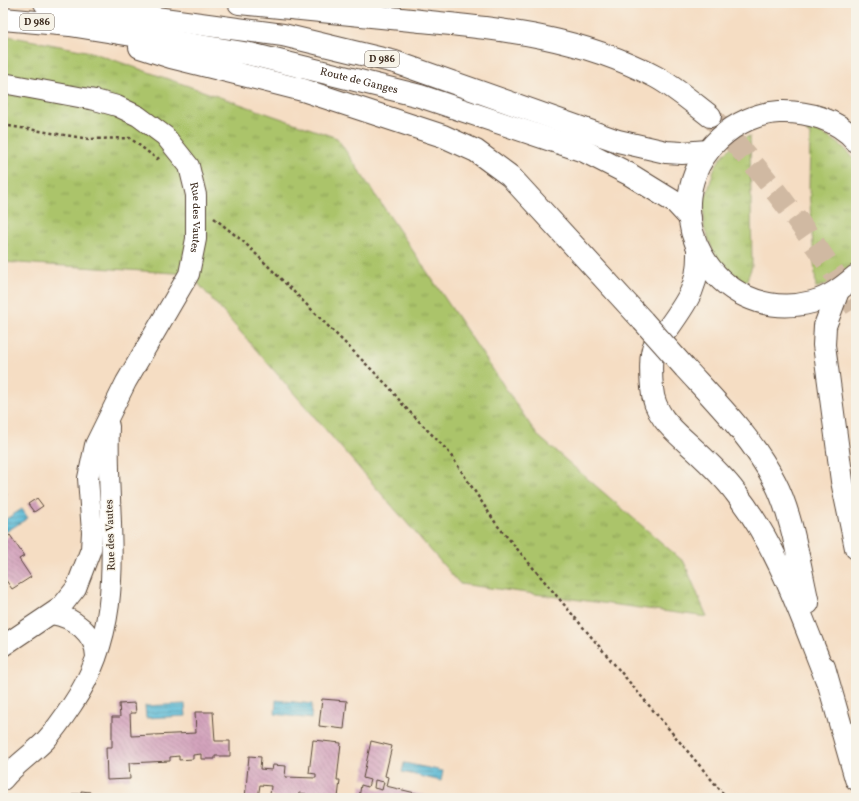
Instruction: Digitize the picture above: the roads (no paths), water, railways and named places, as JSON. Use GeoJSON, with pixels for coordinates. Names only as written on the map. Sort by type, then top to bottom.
{"type":"FeatureCollection","features":[{"type":"Feature","properties":{"kind":"main road","name":"D 986"},"geometry":{"type":"LineString","coordinates":[[45,3],[282,35],[395,62],[618,141],[666,152],[682,153],[708,151]]}},
{"type":"Feature","properties":{"kind":"main road"},"geometry":{"type":"LineString","coordinates":[[239,3],[504,29],[570,43],[619,60],[657,78],[686,97],[710,116]]}},
{"type":"Feature","properties":{"kind":"main road","name":"Route de Ganges"},"geometry":{"type":"LineString","coordinates":[[3,20],[70,25],[250,54],[420,96],[584,151],[629,174],[676,203],[690,218]]}},
{"type":"Feature","properties":{"kind":"main road"},"geometry":{"type":"LineString","coordinates":[[70,25],[171,57],[302,90],[444,136],[476,151],[510,176],[738,427],[760,455],[776,484],[787,515],[827,682],[856,779]]}},
{"type":"Feature","properties":{"kind":"main road"},"geometry":{"type":"LineString","coordinates":[[827,682],[787,580],[758,525],[735,491],[695,450],[669,427],[656,406],[652,385],[654,347],[677,316],[696,283],[699,266],[698,250],[690,218],[690,200],[693,183],[708,151],[733,128],[752,118],[772,113],[792,111],[813,115],[832,122],[855,139]]}},
{"type":"Feature","properties":{"kind":"main road"},"geometry":{"type":"LineString","coordinates":[[698,250],[713,273],[734,291],[759,302],[786,306],[813,302],[838,291],[856,276]]}},
{"type":"Feature","properties":{"kind":"main road"},"geometry":{"type":"LineString","coordinates":[[838,291],[824,326],[824,345],[842,481],[856,548]]}},
{"type":"Feature","properties":{"kind":"street","name":"Rue des Vautes"},"geometry":{"type":"LineString","coordinates":[[3,83],[95,100],[117,106],[138,116],[165,136],[189,166],[196,195],[196,239],[190,274],[111,411],[95,445],[89,472],[88,496],[92,532],[89,555],[76,588],[61,607],[3,646]]}},
{"type":"Feature","properties":{"kind":"street","name":"Rue des Vautes"},"geometry":{"type":"LineString","coordinates":[[4,778],[45,740],[64,716],[81,690],[104,635],[110,608],[112,581],[108,450],[111,411]]}},
{"type":"Feature","properties":{"kind":"street"},"geometry":{"type":"LineString","coordinates":[[52,614],[64,617],[81,626],[93,643],[96,656]]}},
{"type":"Feature","properties":{"kind":"water"},"geometry":{"type":"Polygon","coordinates":[[[22,509],[28,518],[4,533],[3,521],[22,509]]]}},
{"type":"Feature","properties":{"kind":"water"},"geometry":{"type":"Polygon","coordinates":[[[276,700],[312,704],[311,719],[275,714],[276,700]]]}},
{"type":"Feature","properties":{"kind":"water"},"geometry":{"type":"Polygon","coordinates":[[[185,704],[186,716],[146,718],[145,706],[185,704]]]}},
{"type":"Feature","properties":{"kind":"water"},"geometry":{"type":"Polygon","coordinates":[[[404,763],[443,771],[441,781],[402,772],[404,763]]]}},
{"type":"Feature","properties":{"kind":"tunnel"},"geometry":{"type":"LineString","coordinates":[[710,116],[770,184],[806,232],[856,308]]}}]}
